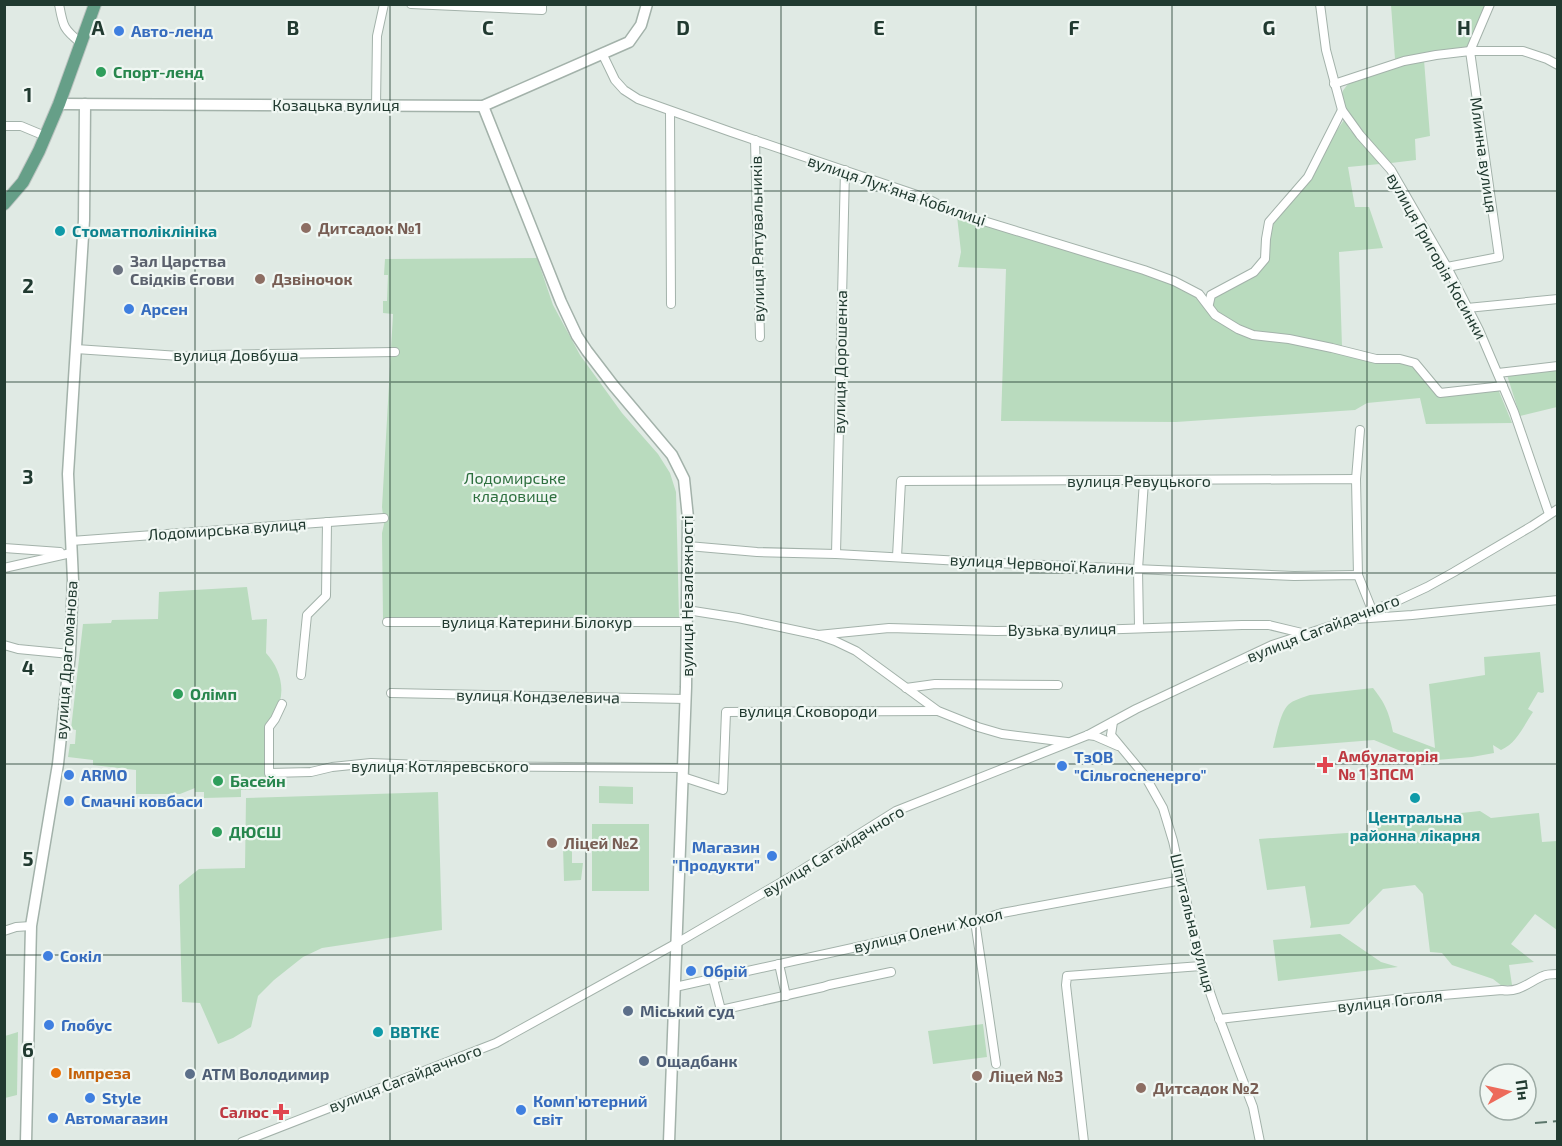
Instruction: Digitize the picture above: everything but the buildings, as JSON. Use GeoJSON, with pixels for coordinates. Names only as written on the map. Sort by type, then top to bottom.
{"type":"FeatureCollection","features":[{"type":"Feature","properties":{"kind":"main road"},"geometry":{"type":"LineString","coordinates":[[4,204],[23,182],[45,136],[95,4]]}},
{"type":"Feature","properties":{"kind":"street"},"geometry":{"type":"LineString","coordinates":[[59,4],[63,25],[68,33],[81,43]]}},
{"type":"Feature","properties":{"kind":"street"},"geometry":{"type":"LineString","coordinates":[[376,105],[377,36],[384,4]]}},
{"type":"Feature","properties":{"kind":"street"},"geometry":{"type":"LineString","coordinates":[[411,4],[542,10],[542,4]]}},
{"type":"Feature","properties":{"kind":"street","name":"Козацька вулиця"},"geometry":{"type":"LineString","coordinates":[[59,104],[483,106],[629,42],[640,25],[647,4]]}},
{"type":"Feature","properties":{"kind":"street","name":"вулиця Григорія Косинки"},"geometry":{"type":"LineString","coordinates":[[1320,4],[1326,50],[1342,110],[1391,171],[1447,267],[1498,373],[1549,514]]}},
{"type":"Feature","properties":{"kind":"street"},"geometry":{"type":"LineString","coordinates":[[1470,51],[1490,4]]}},
{"type":"Feature","properties":{"kind":"street"},"geometry":{"type":"LineString","coordinates":[[1334,84],[1404,61],[1470,51],[1523,51],[1557,65]]}},
{"type":"Feature","properties":{"kind":"street","name":"Млинна вулиця"},"geometry":{"type":"LineString","coordinates":[[1447,267],[1499,257],[1470,51]]}},
{"type":"Feature","properties":{"kind":"street","name":"вулиця Лукʼяна Кобилиці"},"geometry":{"type":"LineString","coordinates":[[602,53],[615,80],[624,90],[638,99],[926,198],[951,211],[1174,281],[1199,294],[1209,304],[1215,315],[1253,335],[1311,343],[1376,359],[1400,359],[1415,363],[1440,393],[1503,386]]}},
{"type":"Feature","properties":{"kind":"street","name":"вулиця Драгоманова"},"geometry":{"type":"LineString","coordinates":[[26,1142],[31,926],[58,764],[70,654],[73,580],[68,474],[84,220],[85,104]]}},
{"type":"Feature","properties":{"kind":"street","name":"вулиця Незалежності"},"geometry":{"type":"LineString","coordinates":[[483,106],[561,302],[577,336],[613,385],[672,455],[684,479],[688,518],[686,699],[669,1142]]}},
{"type":"Feature","properties":{"kind":"street"},"geometry":{"type":"LineString","coordinates":[[1209,304],[1211,295],[1254,272],[1265,259],[1269,222],[1308,177],[1342,110]]}},
{"type":"Feature","properties":{"kind":"street"},"geometry":{"type":"LineString","coordinates":[[670,111],[671,304]]}},
{"type":"Feature","properties":{"kind":"street"},"geometry":{"type":"LineString","coordinates":[[4,126],[21,126],[45,136]]}},
{"type":"Feature","properties":{"kind":"street","name":"вулиця Рятувальників"},"geometry":{"type":"LineString","coordinates":[[755,140],[760,337]]}},
{"type":"Feature","properties":{"kind":"street","name":"вулиця Дорошенка"},"geometry":{"type":"LineString","coordinates":[[836,554],[845,170]]}},
{"type":"Feature","properties":{"kind":"street"},"geometry":{"type":"LineString","coordinates":[[1467,308],[1557,299]]}},
{"type":"Feature","properties":{"kind":"street","name":"вулиця Довбуша"},"geometry":{"type":"LineString","coordinates":[[76,349],[194,357],[395,352]]}},
{"type":"Feature","properties":{"kind":"street"},"geometry":{"type":"LineString","coordinates":[[1498,373],[1557,366]]}},
{"type":"Feature","properties":{"kind":"street"},"geometry":{"type":"LineString","coordinates":[[1360,430],[1356,479],[1358,575],[1372,610]]}},
{"type":"Feature","properties":{"kind":"street","name":"вулиця Ревуцького"},"geometry":{"type":"LineString","coordinates":[[897,557],[901,481],[1356,479]]}},
{"type":"Feature","properties":{"kind":"street"},"geometry":{"type":"LineString","coordinates":[[1139,627],[1138,569],[1144,481]]}},
{"type":"Feature","properties":{"kind":"street","name":"вулиця Сагайдачного"},"geometry":{"type":"LineString","coordinates":[[242,1142],[496,1043],[677,943],[897,811],[1088,735],[1272,645],[1349,620],[1399,600],[1454,572],[1532,526],[1557,508]]}},
{"type":"Feature","properties":{"kind":"street","name":"Лодомирська вулиця"},"geometry":{"type":"LineString","coordinates":[[71,541],[384,518]]}},
{"type":"Feature","properties":{"kind":"street"},"geometry":{"type":"LineString","coordinates":[[301,675],[307,615],[326,597],[327,522]]}},
{"type":"Feature","properties":{"kind":"street","name":"вулиця Червоної Калини"},"geometry":{"type":"LineString","coordinates":[[688,546],[757,552],[1294,576],[1358,575]]}},
{"type":"Feature","properties":{"kind":"street"},"geometry":{"type":"LineString","coordinates":[[4,548],[71,553]]}},
{"type":"Feature","properties":{"kind":"street"},"geometry":{"type":"LineString","coordinates":[[4,568],[71,553]]}},
{"type":"Feature","properties":{"kind":"street"},"geometry":{"type":"LineString","coordinates":[[1398,616],[1395,605],[1399,600]]}},
{"type":"Feature","properties":{"kind":"street"},"geometry":{"type":"LineString","coordinates":[[1349,620],[1557,600]]}},
{"type":"Feature","properties":{"kind":"street"},"geometry":{"type":"LineString","coordinates":[[687,610],[818,635],[856,651],[938,711],[1002,734],[1069,742]]}},
{"type":"Feature","properties":{"kind":"street","name":"вулиця Катерини Білокур"},"geometry":{"type":"LineString","coordinates":[[387,622],[687,622]]}},
{"type":"Feature","properties":{"kind":"street","name":"Вузька вулиця"},"geometry":{"type":"LineString","coordinates":[[818,635],[889,628],[996,631],[1269,625],[1306,634]]}},
{"type":"Feature","properties":{"kind":"street"},"geometry":{"type":"LineString","coordinates":[[4,645],[18,649],[70,654]]}},
{"type":"Feature","properties":{"kind":"street"},"geometry":{"type":"LineString","coordinates":[[906,688],[935,684],[1058,685]]}},
{"type":"Feature","properties":{"kind":"street","name":"вулиця Кондзелевича"},"geometry":{"type":"LineString","coordinates":[[391,693],[686,699]]}},
{"type":"Feature","properties":{"kind":"street","name":"вулиця Котляревського"},"geometry":{"type":"LineString","coordinates":[[282,704],[275,719],[268,727],[269,773],[311,772],[332,767],[371,763],[683,773]]}},
{"type":"Feature","properties":{"kind":"street","name":"вулиця Сковороди"},"geometry":{"type":"LineString","coordinates":[[683,773],[723,790],[726,712],[938,711]]}},
{"type":"Feature","properties":{"kind":"street"},"geometry":{"type":"LineString","coordinates":[[1113,722],[1111,735],[1119,746]]}},
{"type":"Feature","properties":{"kind":"street","name":"Шпитальна вулиця"},"geometry":{"type":"LineString","coordinates":[[1088,735],[1119,746],[1146,776],[1163,808],[1173,841],[1201,966],[1252,1107],[1260,1142]]}},
{"type":"Feature","properties":{"kind":"street","name":"вулиця Олени Хохол"},"geometry":{"type":"LineString","coordinates":[[675,987],[975,921],[1002,913],[1182,880]]}},
{"type":"Feature","properties":{"kind":"street"},"geometry":{"type":"LineString","coordinates":[[975,921],[996,1064]]}},
{"type":"Feature","properties":{"kind":"street"},"geometry":{"type":"LineString","coordinates":[[4,931],[31,926]]}},
{"type":"Feature","properties":{"kind":"street"},"geometry":{"type":"LineString","coordinates":[[779,964],[786,996]]}},
{"type":"Feature","properties":{"kind":"street"},"geometry":{"type":"LineString","coordinates":[[1084,1142],[1066,985],[1067,975],[1201,966]]}},
{"type":"Feature","properties":{"kind":"street"},"geometry":{"type":"LineString","coordinates":[[713,979],[721,1010],[891,972]]}},
{"type":"Feature","properties":{"kind":"street","name":"вулиця Гоголя"},"geometry":{"type":"LineString","coordinates":[[1219,1019],[1395,999],[1506,991],[1527,986],[1544,975],[1557,974]]}},
{"type":"Feature","properties":{"kind":"green space"},"geometry":{"type":"Polygon","coordinates":[[[1391,5],[1485,5],[1468,48],[1395,59],[1391,5]]]}},
{"type":"Feature","properties":{"kind":"green space"},"geometry":{"type":"Polygon","coordinates":[[[1424,60],[1430,136],[1415,139],[1416,160],[1391,163],[1354,121],[1347,111],[1342,95],[1349,83],[1405,63],[1424,60]]]}},
{"type":"Feature","properties":{"kind":"green space"},"geometry":{"type":"Polygon","coordinates":[[[1344,120],[1380,164],[1348,167],[1355,207],[1369,207],[1383,248],[1339,252],[1342,347],[1413,365],[1439,395],[1498,389],[1512,423],[1426,424],[1420,398],[1367,403],[1355,410],[1176,422],[1001,421],[1006,269],[958,267],[961,252],[957,216],[1110,261],[1185,289],[1214,310],[1213,296],[1239,283],[1266,259],[1271,222],[1303,186],[1344,120]]]}},
{"type":"Feature","properties":{"kind":"green space","name":"Лодомирське кладовище"},"geometry":{"type":"Polygon","coordinates":[[[537,258],[553,305],[580,355],[622,413],[658,454],[670,473],[676,492],[679,617],[383,619],[382,533],[384,524],[382,507],[393,314],[383,313],[383,301],[387,301],[388,275],[384,275],[385,259],[537,258]]]}},
{"type":"Feature","properties":{"kind":"green space"},"geometry":{"type":"Polygon","coordinates":[[[1557,368],[1557,407],[1520,416],[1507,375],[1557,368]]]}},
{"type":"Feature","properties":{"kind":"green space","name":"Олімп"},"geometry":{"type":"Polygon","coordinates":[[[247,587],[252,620],[267,619],[266,653],[275,666],[281,682],[279,705],[266,728],[267,789],[241,790],[241,797],[204,798],[204,792],[195,792],[195,788],[180,794],[136,794],[136,770],[93,765],[93,760],[68,757],[70,744],[75,744],[76,730],[71,729],[83,624],[111,623],[112,620],[158,619],[159,592],[247,587]]]}},
{"type":"Feature","properties":{"kind":"green space"},"geometry":{"type":"Polygon","coordinates":[[[1540,652],[1544,692],[1538,692],[1528,709],[1533,712],[1516,738],[1501,750],[1493,745],[1494,753],[1425,761],[1374,740],[1273,748],[1285,709],[1293,702],[1310,695],[1373,688],[1386,708],[1393,732],[1435,748],[1429,684],[1485,675],[1484,657],[1540,652]]]}},
{"type":"Feature","properties":{"kind":"green space"},"geometry":{"type":"Polygon","coordinates":[[[599,786],[633,787],[633,804],[599,803],[599,786]]]}},
{"type":"Feature","properties":{"kind":"green space"},"geometry":{"type":"Polygon","coordinates":[[[438,792],[442,930],[322,948],[303,957],[258,996],[251,1027],[218,1044],[200,1003],[182,1002],[179,885],[199,869],[245,868],[246,798],[438,792]]]}},
{"type":"Feature","properties":{"kind":"green space"},"geometry":{"type":"Polygon","coordinates":[[[1480,811],[1491,818],[1539,813],[1542,842],[1557,841],[1557,930],[1535,914],[1511,944],[1534,962],[1509,965],[1512,985],[1502,986],[1493,979],[1452,965],[1442,953],[1430,952],[1423,894],[1415,885],[1383,889],[1349,924],[1310,928],[1305,886],[1267,890],[1259,839],[1376,831],[1376,822],[1480,811]]]}},
{"type":"Feature","properties":{"kind":"green space"},"geometry":{"type":"Polygon","coordinates":[[[592,824],[649,824],[649,891],[592,891],[592,824]]]}},
{"type":"Feature","properties":{"kind":"green space"},"geometry":{"type":"Polygon","coordinates":[[[563,846],[572,846],[572,863],[583,863],[581,880],[564,881],[563,846]]]}},
{"type":"Feature","properties":{"kind":"green space"},"geometry":{"type":"Polygon","coordinates":[[[1340,934],[1381,962],[1398,967],[1278,981],[1273,940],[1340,934]]]}},
{"type":"Feature","properties":{"kind":"green space"},"geometry":{"type":"Polygon","coordinates":[[[983,1024],[987,1057],[933,1064],[928,1031],[983,1024]]]}},
{"type":"Feature","properties":{"kind":"green space"},"geometry":{"type":"Polygon","coordinates":[[[18,1032],[17,1095],[5,1098],[5,1036],[18,1032]]]}},
{"type":"Feature","properties":{"kind":"railway"},"geometry":{"type":"LineString","coordinates":[[1535,1123],[1558,1121]]}},
{"type":"Feature","properties":{"kind":"place","name":"Авто-ленд"},"geometry":{"type":"Point","coordinates":[119,31]}},
{"type":"Feature","properties":{"kind":"place","name":"Спорт-ленд"},"geometry":{"type":"Point","coordinates":[101,72]}},
{"type":"Feature","properties":{"kind":"place","name":"Дитсадок №1"},"geometry":{"type":"Point","coordinates":[306,228]}},
{"type":"Feature","properties":{"kind":"place","name":"Стоматполіклініка"},"geometry":{"type":"Point","coordinates":[60,231]}},
{"type":"Feature","properties":{"kind":"place","name":"Зал Царства Свідків Єгови"},"geometry":{"type":"Point","coordinates":[118,270]}},
{"type":"Feature","properties":{"kind":"place","name":"Дзвіночок"},"geometry":{"type":"Point","coordinates":[260,279]}},
{"type":"Feature","properties":{"kind":"place","name":"Арсен"},"geometry":{"type":"Point","coordinates":[129,309]}},
{"type":"Feature","properties":{"kind":"place","name":"Олімп"},"geometry":{"type":"Point","coordinates":[178,694]}},
{"type":"Feature","properties":{"kind":"place","name":"Амбулаторія № 1 ЗПСМ"},"geometry":{"type":"Point","coordinates":[1325,765]}},
{"type":"Feature","properties":{"kind":"place","name":"ТзОВ \"Сільгоспенерго\""},"geometry":{"type":"Point","coordinates":[1062,766]}},
{"type":"Feature","properties":{"kind":"place","name":"ARMO"},"geometry":{"type":"Point","coordinates":[69,775]}},
{"type":"Feature","properties":{"kind":"place","name":"Басейн"},"geometry":{"type":"Point","coordinates":[218,781]}},
{"type":"Feature","properties":{"kind":"place","name":"Центральна районна лікарня"},"geometry":{"type":"Point","coordinates":[1415,798]}},
{"type":"Feature","properties":{"kind":"place","name":"Смачні ковбаси"},"geometry":{"type":"Point","coordinates":[69,801]}},
{"type":"Feature","properties":{"kind":"place","name":"ДЮСШ"},"geometry":{"type":"Point","coordinates":[217,832]}},
{"type":"Feature","properties":{"kind":"place","name":"Ліцей №2"},"geometry":{"type":"Point","coordinates":[552,843]}},
{"type":"Feature","properties":{"kind":"place","name":"Магазин \"Продукти\""},"geometry":{"type":"Point","coordinates":[772,856]}},
{"type":"Feature","properties":{"kind":"place","name":"Сокіл"},"geometry":{"type":"Point","coordinates":[48,956]}},
{"type":"Feature","properties":{"kind":"place","name":"Обрій"},"geometry":{"type":"Point","coordinates":[691,971]}},
{"type":"Feature","properties":{"kind":"place","name":"Міський суд"},"geometry":{"type":"Point","coordinates":[628,1011]}},
{"type":"Feature","properties":{"kind":"place","name":"Глобус"},"geometry":{"type":"Point","coordinates":[49,1025]}},
{"type":"Feature","properties":{"kind":"place","name":"ВВТКЕ"},"geometry":{"type":"Point","coordinates":[378,1032]}},
{"type":"Feature","properties":{"kind":"place","name":"Ощадбанк"},"geometry":{"type":"Point","coordinates":[644,1061]}},
{"type":"Feature","properties":{"kind":"place","name":"Імпреза"},"geometry":{"type":"Point","coordinates":[56,1073]}},
{"type":"Feature","properties":{"kind":"place","name":"АТМ Володимир"},"geometry":{"type":"Point","coordinates":[190,1074]}},
{"type":"Feature","properties":{"kind":"place","name":"Ліцей №3"},"geometry":{"type":"Point","coordinates":[977,1076]}},
{"type":"Feature","properties":{"kind":"place","name":"Дитсадок №2"},"geometry":{"type":"Point","coordinates":[1141,1088]}},
{"type":"Feature","properties":{"kind":"place","name":"Style"},"geometry":{"type":"Point","coordinates":[90,1098]}},
{"type":"Feature","properties":{"kind":"place","name":"Комп'ютерний світ"},"geometry":{"type":"Point","coordinates":[521,1110]}},
{"type":"Feature","properties":{"kind":"place","name":"Салюс"},"geometry":{"type":"Point","coordinates":[281,1112]}},
{"type":"Feature","properties":{"kind":"place","name":"Автомагазин"},"geometry":{"type":"Point","coordinates":[53,1118]}}]}
